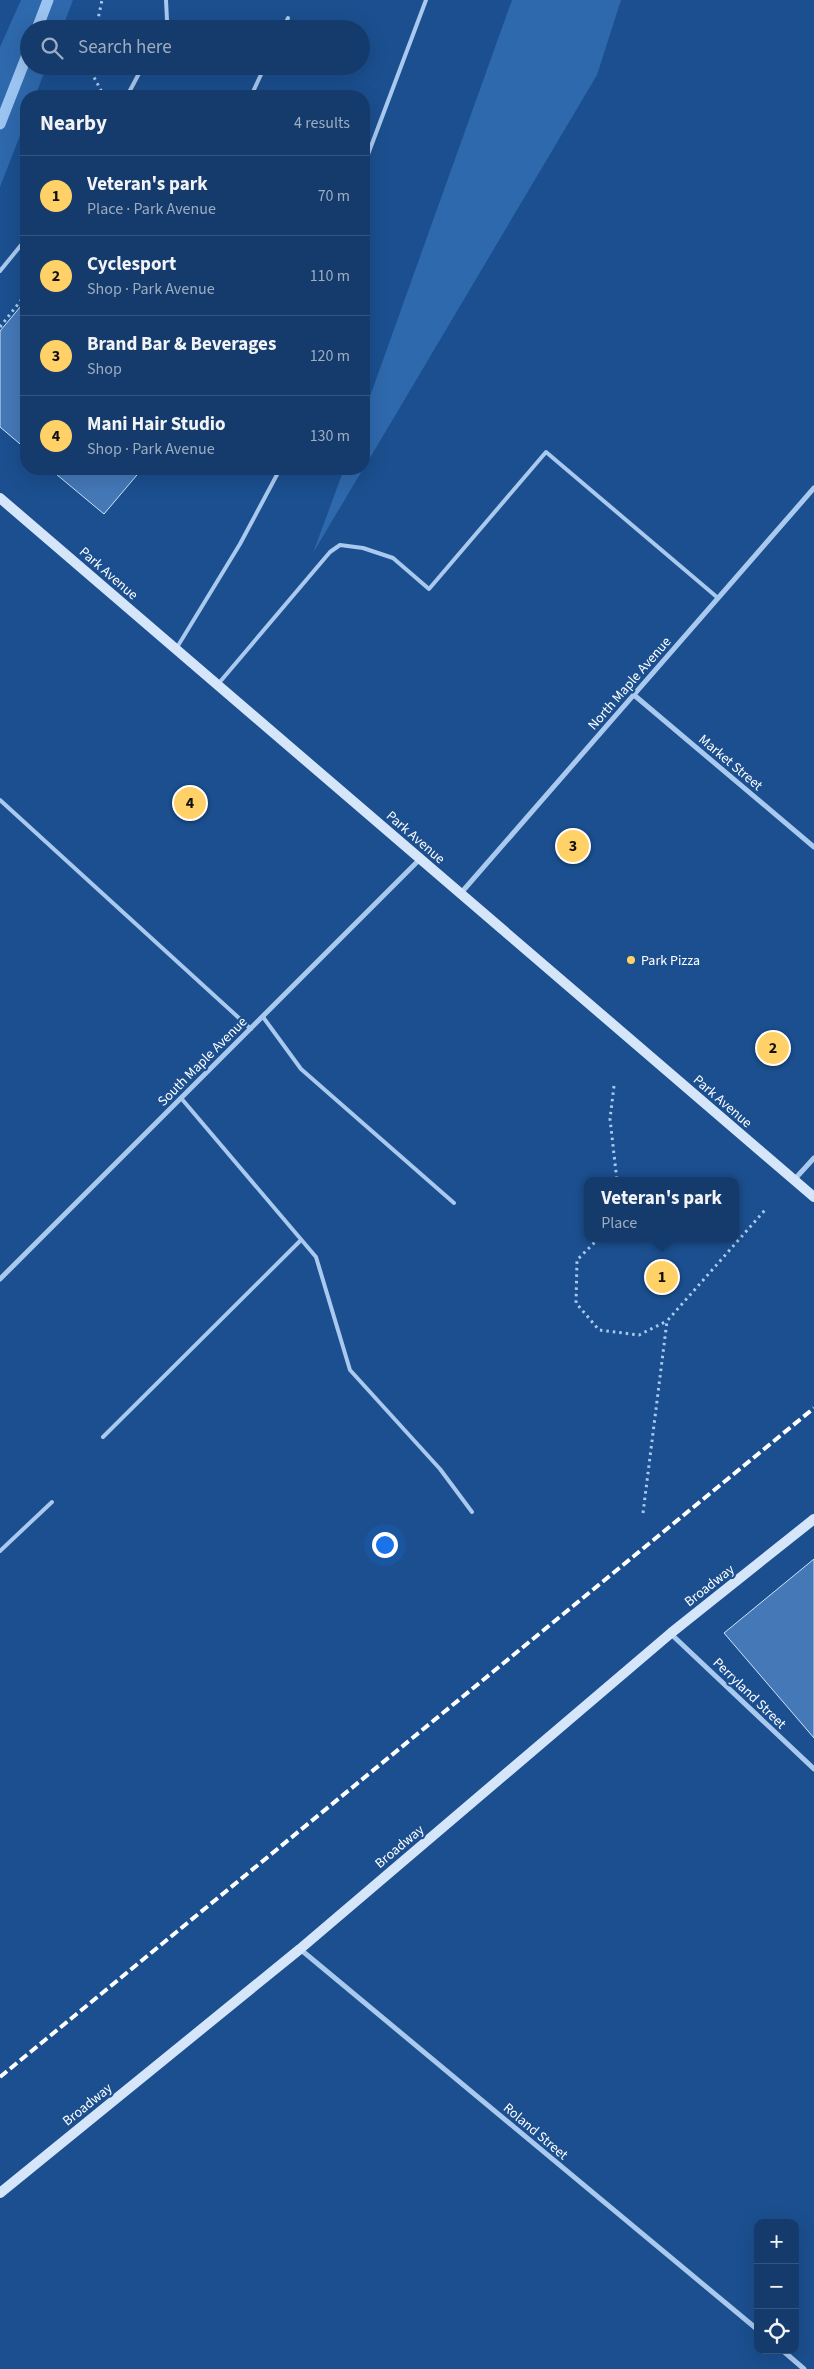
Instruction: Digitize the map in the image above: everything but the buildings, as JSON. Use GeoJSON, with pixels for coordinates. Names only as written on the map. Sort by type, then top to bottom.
{"type":"FeatureCollection","features":[{"type":"Feature","properties":{"kind":"street","name":"North Maple Avenue"},"geometry":{"type":"LineString","coordinates":[[461,894],[814,488]]}},
{"type":"Feature","properties":{"kind":"street","name":"Park Avenue"},"geometry":{"type":"LineString","coordinates":[[0,498],[814,1197]]}},
{"type":"Feature","properties":{"kind":"street","name":"Market Street"},"geometry":{"type":"LineString","coordinates":[[634,695],[814,847]]}},
{"type":"Feature","properties":{"kind":"street","name":"South Maple Avenue"},"geometry":{"type":"LineString","coordinates":[[0,1279],[420,859]]}},
{"type":"Feature","properties":{"kind":"street"},"geometry":{"type":"LineString","coordinates":[[794,1180],[814,1158]]}},
{"type":"Feature","properties":{"kind":"street","name":"Broadway"},"geometry":{"type":"LineString","coordinates":[[0,2192],[300,1948],[671,1633],[814,1520]]}},
{"type":"Feature","properties":{"kind":"street","name":"Perryland Street"},"geometry":{"type":"LineString","coordinates":[[671,1633],[814,1770]]}},
{"type":"Feature","properties":{"kind":"street","name":"Roland Street"},"geometry":{"type":"LineString","coordinates":[[300,1948],[754,2327]]}},
{"type":"Feature","properties":{"kind":"street"},"geometry":{"type":"LineString","coordinates":[[787,2354],[804,2369]]}},
{"type":"Feature","properties":{"kind":"lane"},"geometry":{"type":"LineString","coordinates":[[166,0],[167,20]]}},
{"type":"Feature","properties":{"kind":"lane"},"geometry":{"type":"LineString","coordinates":[[370,149],[426,0]]}},
{"type":"Feature","properties":{"kind":"lane"},"geometry":{"type":"LineString","coordinates":[[131,90],[138,75]]}},
{"type":"Feature","properties":{"kind":"lane"},"geometry":{"type":"LineString","coordinates":[[254,90],[261,75]]}},
{"type":"Feature","properties":{"kind":"lane"},"geometry":{"type":"LineString","coordinates":[[0,271],[20,247]]}},
{"type":"Feature","properties":{"kind":"lane"},"geometry":{"type":"LineString","coordinates":[[218,685],[330,552],[340,545],[363,548],[393,558],[429,589],[546,452],[718,598]]}},
{"type":"Feature","properties":{"kind":"lane"},"geometry":{"type":"LineString","coordinates":[[176,649],[240,544],[277,475]]}},
{"type":"Feature","properties":{"kind":"lane"},"geometry":{"type":"LineString","coordinates":[[0,800],[251,1028]]}},
{"type":"Feature","properties":{"kind":"lane"},"geometry":{"type":"LineString","coordinates":[[262,1017],[301,1068],[454,1202]]}},
{"type":"Feature","properties":{"kind":"lane"},"geometry":{"type":"LineString","coordinates":[[181,1098],[316,1257],[350,1370],[440,1469],[472,1512]]}},
{"type":"Feature","properties":{"kind":"lane"},"geometry":{"type":"LineString","coordinates":[[103,1437],[301,1240]]}},
{"type":"Feature","properties":{"kind":"lane"},"geometry":{"type":"LineString","coordinates":[[0,1551],[52,1502]]}},
{"type":"Feature","properties":{"kind":"path"},"geometry":{"type":"LineString","coordinates":[[98,20],[102,0]]}},
{"type":"Feature","properties":{"kind":"path"},"geometry":{"type":"LineString","coordinates":[[93,75],[101,90]]}},
{"type":"Feature","properties":{"kind":"path"},"geometry":{"type":"LineString","coordinates":[[0,327],[20,302]]}},
{"type":"Feature","properties":{"kind":"path"},"geometry":{"type":"LineString","coordinates":[[614,1086],[610,1119],[617,1177]]}},
{"type":"Feature","properties":{"kind":"path"},"geometry":{"type":"LineString","coordinates":[[739,1239],[765,1210]]}},
{"type":"Feature","properties":{"kind":"path"},"geometry":{"type":"LineString","coordinates":[[595,1242],[577,1260],[576,1303],[598,1330],[639,1335],[667,1321],[737,1242]]}},
{"type":"Feature","properties":{"kind":"path"},"geometry":{"type":"LineString","coordinates":[[643,1513],[667,1321]]}},
{"type":"Feature","properties":{"kind":"shaded area"},"geometry":{"type":"Polygon","coordinates":[[[21,0],[73,0],[65,20],[20,20],[20,75],[43,75],[37,90],[20,90],[20,135],[0,187],[0,47],[21,0]]]}},
{"type":"Feature","properties":{"kind":"shaded area"},"geometry":{"type":"Polygon","coordinates":[[[512,0],[621,0],[597,75],[370,458],[370,396],[512,0]]]}},
{"type":"Feature","properties":{"kind":"shaded area"},"geometry":{"type":"Polygon","coordinates":[[[342,475],[359,475],[313,553],[342,475]]]}},
{"type":"Feature","properties":{"kind":"waterway"},"geometry":{"type":"LineString","coordinates":[[40,20],[48,0]]}},
{"type":"Feature","properties":{"kind":"waterway"},"geometry":{"type":"LineString","coordinates":[[0,124],[20,73]]}},
{"type":"Feature","properties":{"kind":"railway"},"geometry":{"type":"LineString","coordinates":[[0,2077],[814,1408]]}},
{"type":"Feature","properties":{"kind":"place","name":"Mani Hair Studio"},"geometry":{"type":"Point","coordinates":[190,803]}},
{"type":"Feature","properties":{"kind":"place","name":"Brand Bar & Beverages"},"geometry":{"type":"Point","coordinates":[573,846]}},
{"type":"Feature","properties":{"kind":"place","name":"Park Pizza"},"geometry":{"type":"Point","coordinates":[631,960]}},
{"type":"Feature","properties":{"kind":"place","name":"Cyclesport"},"geometry":{"type":"Point","coordinates":[773,1048]}},
{"type":"Feature","properties":{"kind":"place","name":"Veteran's park"},"geometry":{"type":"Point","coordinates":[662,1277]}}]}
